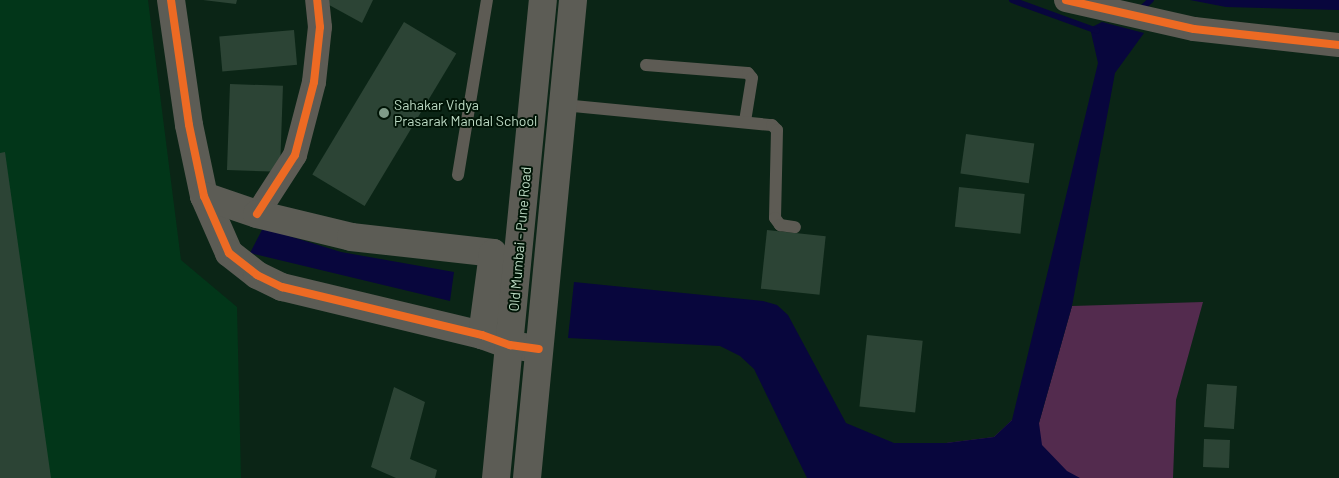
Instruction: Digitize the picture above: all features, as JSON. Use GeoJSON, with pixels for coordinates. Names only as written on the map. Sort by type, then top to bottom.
{"type":"FeatureCollection","features":[{"type":"Feature","properties":{"kind":"street"},"geometry":{"type":"LineString","coordinates":[[171,0],[189,125],[204,196],[229,254],[257,274],[282,287],[482,336],[510,345],[539,348]]}},
{"type":"Feature","properties":{"kind":"street"},"geometry":{"type":"LineString","coordinates":[[257,214],[294,155],[314,82],[320,27],[317,0]]}},
{"type":"Feature","properties":{"kind":"street","name":"Old Mumbai - Pune Road"},"geometry":{"type":"LineString","coordinates":[[496,478],[544,0]]}},
{"type":"Feature","properties":{"kind":"street"},"geometry":{"type":"LineString","coordinates":[[527,478],[573,0]]}},
{"type":"Feature","properties":{"kind":"street"},"geometry":{"type":"LineString","coordinates":[[1066,0],[1194,29],[1339,45]]}},
{"type":"Feature","properties":{"kind":"street"},"geometry":{"type":"LineString","coordinates":[[204,196],[257,214],[352,236],[493,253],[509,244],[520,227]]}},
{"type":"Feature","properties":{"kind":"street"},"geometry":{"type":"LineString","coordinates":[[482,336],[493,253]]}},
{"type":"Feature","properties":{"kind":"lane"},"geometry":{"type":"LineString","coordinates":[[458,175],[487,0]]}},
{"type":"Feature","properties":{"kind":"lane"},"geometry":{"type":"LineString","coordinates":[[646,65],[748,73],[752,78],[745,121]]}},
{"type":"Feature","properties":{"kind":"lane"},"geometry":{"type":"LineString","coordinates":[[563,105],[772,125],[777,130],[775,218],[780,225],[795,227]]}},
{"type":"Feature","properties":{"kind":"shaded area"},"geometry":{"type":"Polygon","coordinates":[[[0,0],[148,0],[181,260],[237,307],[241,478],[0,478],[0,0]]]}},
{"type":"Feature","properties":{"kind":"shaded area"},"geometry":{"type":"Polygon","coordinates":[[[1190,0],[1339,0],[1339,10],[1226,7],[1190,0]]]}},
{"type":"Feature","properties":{"kind":"shaded area"},"geometry":{"type":"Polygon","coordinates":[[[1102,22],[1144,33],[1115,73],[1072,306],[1039,423],[1042,445],[1067,471],[1080,478],[807,478],[754,369],[740,356],[720,346],[568,338],[574,282],[763,301],[777,305],[788,315],[846,423],[894,443],[946,443],[994,437],[1012,420],[1098,63],[1090,28],[1102,22]]]}},
{"type":"Feature","properties":{"kind":"shaded area"},"geometry":{"type":"Polygon","coordinates":[[[263,228],[341,252],[454,272],[450,301],[250,253],[263,228]]]}},
{"type":"Feature","properties":{"kind":"shaded area"},"geometry":{"type":"Polygon","coordinates":[[[1203,302],[1176,400],[1173,478],[934,478],[946,443],[994,437],[1012,420],[1039,423],[1072,306],[1203,302]]]}},
{"type":"Feature","properties":{"kind":"building"},"geometry":{"type":"Polygon","coordinates":[[[203,0],[237,0],[236,4],[203,0]]]}},
{"type":"Feature","properties":{"kind":"building"},"geometry":{"type":"Polygon","coordinates":[[[320,0],[373,0],[362,23],[320,0]]]}},
{"type":"Feature","properties":{"kind":"building","name":"Sahakar Vidya Prasarak Mandal School"},"geometry":{"type":"Polygon","coordinates":[[[404,22],[456,53],[365,206],[312,175],[404,22]]]}},
{"type":"Feature","properties":{"kind":"building"},"geometry":{"type":"Polygon","coordinates":[[[294,30],[297,65],[222,71],[219,37],[294,30]]]}},
{"type":"Feature","properties":{"kind":"building"},"geometry":{"type":"Polygon","coordinates":[[[230,84],[283,86],[280,172],[227,170],[230,84]]]}},
{"type":"Feature","properties":{"kind":"building"},"geometry":{"type":"Polygon","coordinates":[[[966,134],[1034,144],[1029,183],[960,174],[966,134]]]}},
{"type":"Feature","properties":{"kind":"building"},"geometry":{"type":"Polygon","coordinates":[[[5,152],[51,478],[0,478],[0,153],[5,152]]]}},
{"type":"Feature","properties":{"kind":"building"},"geometry":{"type":"Polygon","coordinates":[[[959,187],[1025,194],[1020,234],[955,227],[959,187]]]}},
{"type":"Feature","properties":{"kind":"building"},"geometry":{"type":"Polygon","coordinates":[[[767,230],[826,236],[820,295],[761,289],[767,230]]]}},
{"type":"Feature","properties":{"kind":"building"},"geometry":{"type":"Polygon","coordinates":[[[867,335],[923,341],[915,412],[859,407],[867,335]]]}},
{"type":"Feature","properties":{"kind":"building"},"geometry":{"type":"Polygon","coordinates":[[[1207,384],[1237,386],[1234,429],[1204,427],[1207,384]]]}},
{"type":"Feature","properties":{"kind":"building"},"geometry":{"type":"Polygon","coordinates":[[[394,387],[425,402],[410,459],[437,470],[435,478],[396,478],[371,467],[394,387]]]}},
{"type":"Feature","properties":{"kind":"building"},"geometry":{"type":"Polygon","coordinates":[[[1204,439],[1230,440],[1229,468],[1203,467],[1204,439]]]}},
{"type":"Feature","properties":{"kind":"waterway"},"geometry":{"type":"LineString","coordinates":[[1012,0],[1097,31]]}},
{"type":"Feature","properties":{"kind":"waterway"},"geometry":{"type":"LineString","coordinates":[[1139,11],[1151,0]]}},
{"type":"Feature","properties":{"kind":"cycle path"},"geometry":{"type":"LineString","coordinates":[[171,0],[189,125],[204,196],[229,253],[257,275],[282,287],[482,335],[510,345],[539,349]]}},
{"type":"Feature","properties":{"kind":"cycle path"},"geometry":{"type":"LineString","coordinates":[[257,214],[295,155],[314,82],[320,27],[317,0]]}},
{"type":"Feature","properties":{"kind":"cycle path"},"geometry":{"type":"LineString","coordinates":[[1066,0],[1194,29],[1339,45]]}},
{"type":"Feature","properties":{"kind":"place","name":"Sahakar Vidya Prasarak Mandal School"},"geometry":{"type":"Point","coordinates":[384,113]}}]}
